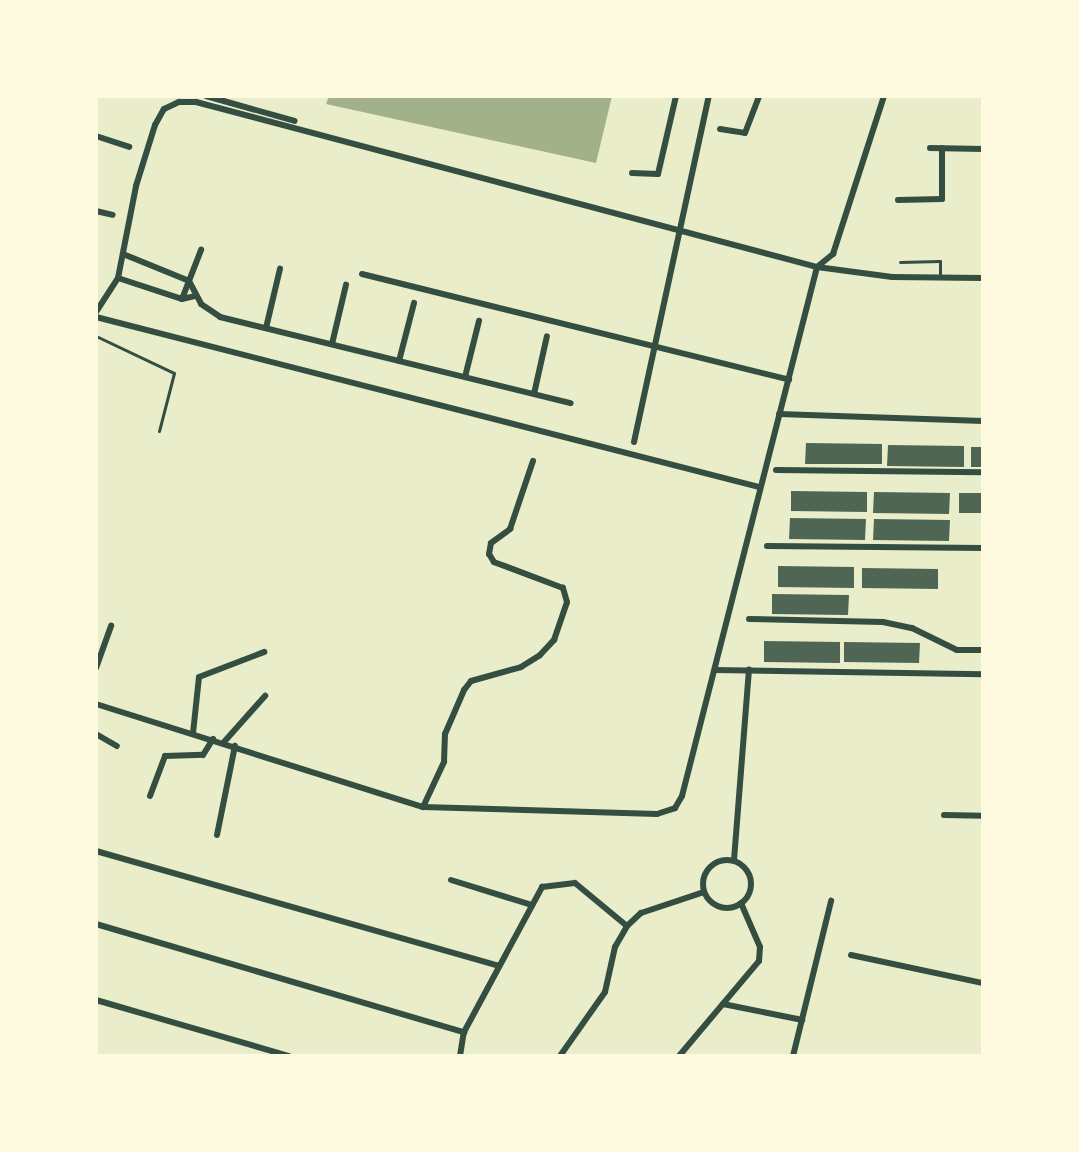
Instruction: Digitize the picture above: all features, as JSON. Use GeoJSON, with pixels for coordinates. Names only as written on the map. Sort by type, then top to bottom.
{"type":"FeatureCollection","features":[{"type":"Feature","properties":{"kind":"street"},"geometry":{"type":"LineString","coordinates":[[206,96],[295,121]]}},
{"type":"Feature","properties":{"kind":"street"},"geometry":{"type":"LineString","coordinates":[[632,173],[658,174],[676,96]]}},
{"type":"Feature","properties":{"kind":"street"},"geometry":{"type":"LineString","coordinates":[[634,442],[682,232],[709,96]]}},
{"type":"Feature","properties":{"kind":"street"},"geometry":{"type":"LineString","coordinates":[[720,129],[745,133],[759,96]]}},
{"type":"Feature","properties":{"kind":"street"},"geometry":{"type":"LineString","coordinates":[[96,704],[423,807],[657,814],[675,808],[715,670],[817,267],[833,254],[884,96]]}},
{"type":"Feature","properties":{"kind":"street"},"geometry":{"type":"LineString","coordinates":[[759,487],[96,314],[118,278],[155,125],[164,109],[179,102],[196,102],[817,267],[940,278],[983,278]]}},
{"type":"Feature","properties":{"kind":"street"},"geometry":{"type":"LineString","coordinates":[[96,136],[129,147]]}},
{"type":"Feature","properties":{"kind":"street"},"geometry":{"type":"LineString","coordinates":[[930,148],[983,149]]}},
{"type":"Feature","properties":{"kind":"street"},"geometry":{"type":"LineString","coordinates":[[898,200],[942,199],[942,148]]}},
{"type":"Feature","properties":{"kind":"street"},"geometry":{"type":"LineString","coordinates":[[96,211],[113,215]]}},
{"type":"Feature","properties":{"kind":"street"},"geometry":{"type":"LineString","coordinates":[[182,299],[201,250]]}},
{"type":"Feature","properties":{"kind":"street"},"geometry":{"type":"LineString","coordinates":[[123,254],[189,281],[195,296],[214,314],[571,403]]}},
{"type":"Feature","properties":{"kind":"street"},"geometry":{"type":"LineString","coordinates":[[266,328],[280,269]]}},
{"type":"Feature","properties":{"kind":"street"},"geometry":{"type":"LineString","coordinates":[[362,274],[656,344],[789,380]]}},
{"type":"Feature","properties":{"kind":"street"},"geometry":{"type":"LineString","coordinates":[[118,278],[182,299],[195,296]]}},
{"type":"Feature","properties":{"kind":"street"},"geometry":{"type":"LineString","coordinates":[[332,344],[346,285]]}},
{"type":"Feature","properties":{"kind":"street"},"geometry":{"type":"LineString","coordinates":[[399,361],[414,303]]}},
{"type":"Feature","properties":{"kind":"street"},"geometry":{"type":"LineString","coordinates":[[465,377],[479,321]]}},
{"type":"Feature","properties":{"kind":"street"},"geometry":{"type":"LineString","coordinates":[[534,394],[547,336]]}},
{"type":"Feature","properties":{"kind":"street"},"geometry":{"type":"LineString","coordinates":[[779,414],[983,421]]}},
{"type":"Feature","properties":{"kind":"street"},"geometry":{"type":"LineString","coordinates":[[423,807],[444,762],[445,734],[464,690],[471,681],[521,667],[540,655],[554,640],[567,602],[563,588],[494,562],[489,554],[491,543],[510,529],[533,461]]}},
{"type":"Feature","properties":{"kind":"street"},"geometry":{"type":"LineString","coordinates":[[776,470],[983,472]]}},
{"type":"Feature","properties":{"kind":"street"},"geometry":{"type":"LineString","coordinates":[[767,546],[983,548]]}},
{"type":"Feature","properties":{"kind":"street"},"geometry":{"type":"LineString","coordinates":[[749,619],[883,622],[912,628],[957,650],[983,650]]}},
{"type":"Feature","properties":{"kind":"street"},"geometry":{"type":"LineString","coordinates":[[96,668],[111,626]]}},
{"type":"Feature","properties":{"kind":"street"},"geometry":{"type":"LineString","coordinates":[[193,733],[199,677],[264,652]]}},
{"type":"Feature","properties":{"kind":"street"},"geometry":{"type":"LineString","coordinates":[[715,670],[983,674]]}},
{"type":"Feature","properties":{"kind":"street"},"geometry":{"type":"LineString","coordinates":[[734,860],[749,670]]}},
{"type":"Feature","properties":{"kind":"street"},"geometry":{"type":"LineString","coordinates":[[224,742],[265,696]]}},
{"type":"Feature","properties":{"kind":"street"},"geometry":{"type":"LineString","coordinates":[[96,734],[117,746]]}},
{"type":"Feature","properties":{"kind":"street"},"geometry":{"type":"LineString","coordinates":[[150,796],[165,756],[203,755],[213,739]]}},
{"type":"Feature","properties":{"kind":"street"},"geometry":{"type":"LineString","coordinates":[[217,835],[235,746]]}},
{"type":"Feature","properties":{"kind":"street"},"geometry":{"type":"LineString","coordinates":[[944,815],[983,816]]}},
{"type":"Feature","properties":{"kind":"street"},"geometry":{"type":"LineString","coordinates":[[96,851],[499,966]]}},
{"type":"Feature","properties":{"kind":"street"},"geometry":{"type":"LineString","coordinates":[[679,1056],[762,955],[741,903],[751,884],[746,869],[734,860],[719,861],[707,870],[704,892]]}},
{"type":"Feature","properties":{"kind":"street"},"geometry":{"type":"LineString","coordinates":[[451,880],[532,905]]}},
{"type":"Feature","properties":{"kind":"street"},"geometry":{"type":"LineString","coordinates":[[460,1056],[464,1032],[542,887],[575,883],[627,926]]}},
{"type":"Feature","properties":{"kind":"street"},"geometry":{"type":"LineString","coordinates":[[704,892],[720,906],[741,903]]}},
{"type":"Feature","properties":{"kind":"street"},"geometry":{"type":"LineString","coordinates":[[560,1056],[605,992],[615,947],[627,926],[641,913],[704,892]]}},
{"type":"Feature","properties":{"kind":"street"},"geometry":{"type":"LineString","coordinates":[[793,1056],[831,901]]}},
{"type":"Feature","properties":{"kind":"street"},"geometry":{"type":"LineString","coordinates":[[96,924],[464,1032]]}},
{"type":"Feature","properties":{"kind":"street"},"geometry":{"type":"LineString","coordinates":[[851,955],[983,983]]}},
{"type":"Feature","properties":{"kind":"street"},"geometry":{"type":"LineString","coordinates":[[96,1000],[289,1056]]}},
{"type":"Feature","properties":{"kind":"street"},"geometry":{"type":"LineString","coordinates":[[723,1004],[802,1020]]}},
{"type":"Feature","properties":{"kind":"lane"},"geometry":{"type":"LineString","coordinates":[[900,262],[940,261],[940,278]]}},
{"type":"Feature","properties":{"kind":"lane"},"geometry":{"type":"LineString","coordinates":[[96,336],[174,373],[159,431]]}},
{"type":"Feature","properties":{"kind":"shaded area"},"geometry":{"type":"Polygon","coordinates":[[[329,96],[612,96],[596,163],[326,104],[329,96]]]}},
{"type":"Feature","properties":{"kind":"building"},"geometry":{"type":"Polygon","coordinates":[[[806,443],[882,444],[882,464],[805,464],[806,443]]]}},
{"type":"Feature","properties":{"kind":"building"},"geometry":{"type":"Polygon","coordinates":[[[888,445],[964,446],[964,467],[887,466],[888,445]]]}},
{"type":"Feature","properties":{"kind":"building"},"geometry":{"type":"Polygon","coordinates":[[[971,447],[983,447],[983,467],[971,467],[971,447]]]}},
{"type":"Feature","properties":{"kind":"building"},"geometry":{"type":"Polygon","coordinates":[[[791,491],[867,492],[867,512],[791,511],[791,491]]]}},
{"type":"Feature","properties":{"kind":"building"},"geometry":{"type":"Polygon","coordinates":[[[874,492],[950,493],[949,514],[873,513],[874,492]]]}},
{"type":"Feature","properties":{"kind":"building"},"geometry":{"type":"Polygon","coordinates":[[[959,493],[983,493],[983,513],[959,513],[959,493]]]}},
{"type":"Feature","properties":{"kind":"building"},"geometry":{"type":"Polygon","coordinates":[[[790,518],[866,519],[865,540],[789,539],[790,518]]]}},
{"type":"Feature","properties":{"kind":"building"},"geometry":{"type":"Polygon","coordinates":[[[874,519],[950,520],[949,541],[873,540],[874,519]]]}},
{"type":"Feature","properties":{"kind":"building"},"geometry":{"type":"Polygon","coordinates":[[[778,566],[854,567],[854,588],[778,587],[778,566]]]}},
{"type":"Feature","properties":{"kind":"building"},"geometry":{"type":"Polygon","coordinates":[[[862,568],[938,569],[938,589],[862,588],[862,568]]]}},
{"type":"Feature","properties":{"kind":"building"},"geometry":{"type":"Polygon","coordinates":[[[772,594],[849,595],[848,615],[772,614],[772,594]]]}},
{"type":"Feature","properties":{"kind":"building"},"geometry":{"type":"Polygon","coordinates":[[[764,641],[840,642],[840,663],[764,662],[764,641]]]}},
{"type":"Feature","properties":{"kind":"building"},"geometry":{"type":"Polygon","coordinates":[[[844,642],[920,643],[919,663],[844,662],[844,642]]]}}]}
